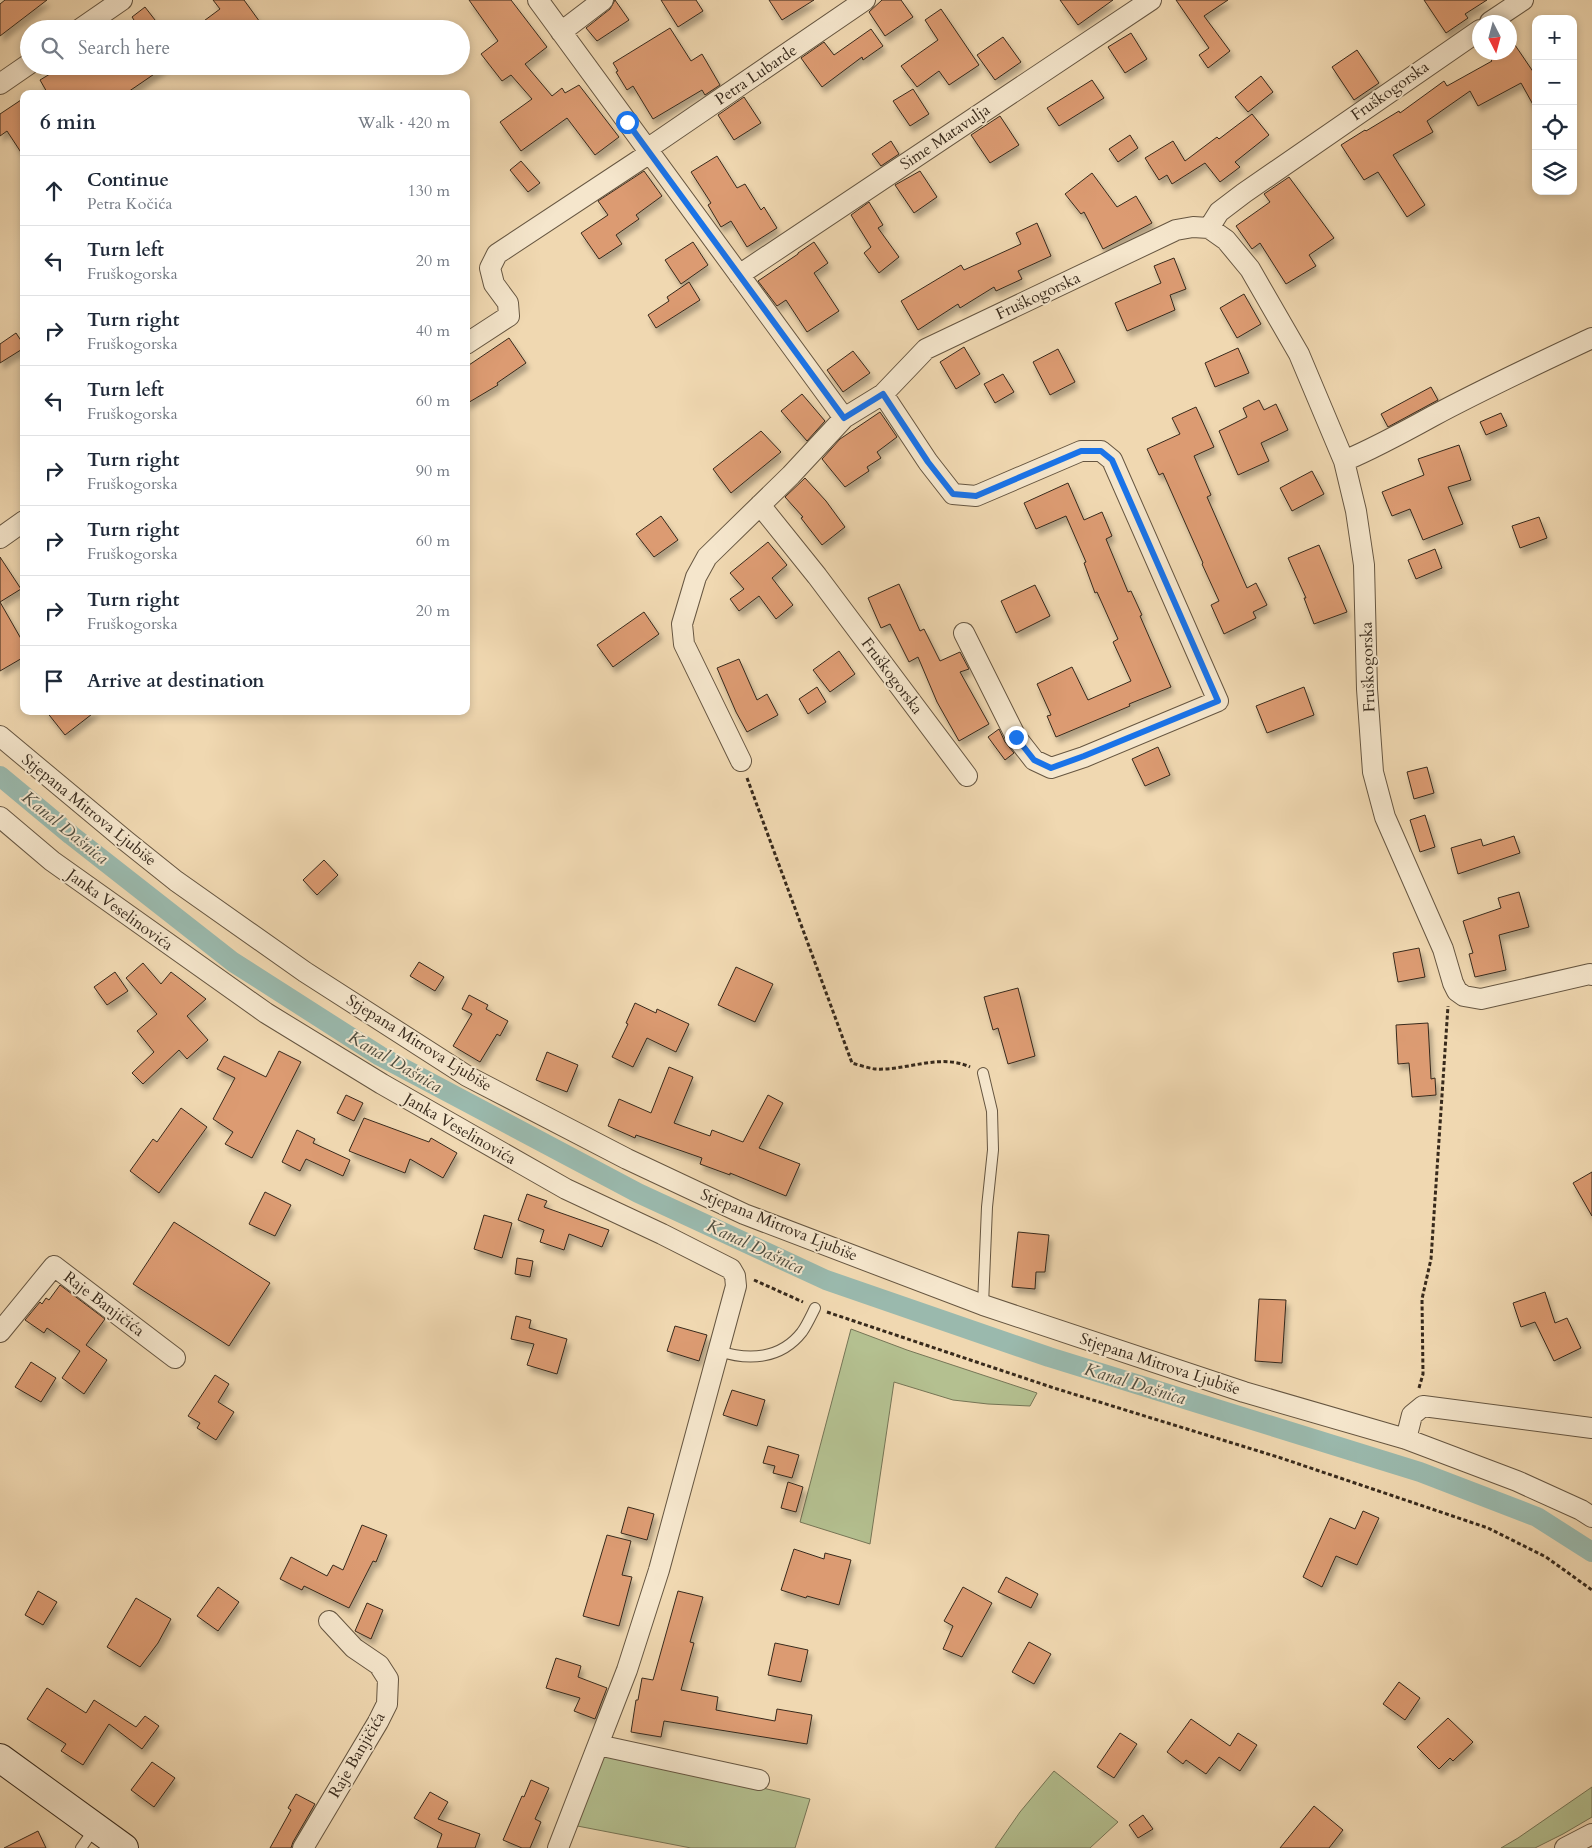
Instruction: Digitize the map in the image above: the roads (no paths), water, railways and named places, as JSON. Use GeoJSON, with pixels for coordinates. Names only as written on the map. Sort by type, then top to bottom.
{"type":"FeatureCollection","features":[{"type":"Feature","properties":{"kind":"main road"},"geometry":{"type":"LineString","coordinates":[[0,1758],[88,1838],[124,1848]]}},
{"type":"Feature","properties":{"kind":"street"},"geometry":{"type":"LineString","coordinates":[[93,20],[122,0]]}},
{"type":"Feature","properties":{"kind":"street"},"geometry":{"type":"LineString","coordinates":[[538,0],[844,418]]}},
{"type":"Feature","properties":{"kind":"street"},"geometry":{"type":"LineString","coordinates":[[561,32],[604,0]]}},
{"type":"Feature","properties":{"kind":"street","name":"Petra Lubarde"},"geometry":{"type":"LineString","coordinates":[[470,341],[509,316],[508,303],[494,284],[490,268],[497,254],[865,0]]}},
{"type":"Feature","properties":{"kind":"street","name":"Sime Matavulja"},"geometry":{"type":"LineString","coordinates":[[739,275],[1151,0]]}},
{"type":"Feature","properties":{"kind":"street"},"geometry":{"type":"LineString","coordinates":[[1500,15],[1523,0]]}},
{"type":"Feature","properties":{"kind":"street","name":"Fruškogorska"},"geometry":{"type":"LineString","coordinates":[[1209,228],[1219,212],[1244,192],[1472,35]]}},
{"type":"Feature","properties":{"kind":"street"},"geometry":{"type":"LineString","coordinates":[[0,84],[20,70]]}},
{"type":"Feature","properties":{"kind":"street","name":"Fruškogorska"},"geometry":{"type":"LineString","coordinates":[[741,761],[684,644],[682,624],[696,577],[707,557],[844,418],[883,394],[926,349],[1176,230],[1193,227],[1209,228],[1226,240],[1250,269],[1299,354],[1344,461],[1356,511],[1364,564],[1367,689],[1373,772],[1385,817],[1443,949],[1457,991],[1464,996],[1481,998],[1592,975]]}},
{"type":"Feature","properties":{"kind":"street"},"geometry":{"type":"LineString","coordinates":[[1344,461],[1376,448],[1442,412],[1592,338]]}},
{"type":"Feature","properties":{"kind":"street"},"geometry":{"type":"LineString","coordinates":[[883,394],[928,462],[953,494],[976,496],[1081,451],[1101,451],[1112,460],[1218,701],[1051,768],[1034,760],[1016,737],[964,633]]}},
{"type":"Feature","properties":{"kind":"street","name":"Fruškogorska"},"geometry":{"type":"LineString","coordinates":[[760,505],[817,576],[967,776]]}},
{"type":"Feature","properties":{"kind":"street"},"geometry":{"type":"LineString","coordinates":[[0,538],[20,524]]}},
{"type":"Feature","properties":{"kind":"street","name":"Stjepana Mitrova Ljubiše"},"geometry":{"type":"LineString","coordinates":[[0,736],[176,881],[305,972],[467,1076],[627,1159],[744,1214],[983,1305],[1244,1392],[1406,1438],[1517,1480],[1581,1510],[1592,1518]]}},
{"type":"Feature","properties":{"kind":"street","name":"Janka Veselinovića"},"geometry":{"type":"LineString","coordinates":[[0,817],[67,872],[266,1013],[382,1084],[566,1190],[662,1234],[731,1270],[735,1276],[736,1286],[719,1351]]}},
{"type":"Feature","properties":{"kind":"street","name":"Raje Banjičića"},"geometry":{"type":"LineString","coordinates":[[0,1332],[54,1266],[175,1358]]}},
{"type":"Feature","properties":{"kind":"street"},"geometry":{"type":"LineString","coordinates":[[558,1848],[627,1670],[659,1570],[719,1351]]}},
{"type":"Feature","properties":{"kind":"street"},"geometry":{"type":"LineString","coordinates":[[1406,1438],[1412,1414],[1423,1406],[1592,1428]]}},
{"type":"Feature","properties":{"kind":"street","name":"Raje Banjičića"},"geometry":{"type":"LineString","coordinates":[[303,1848],[378,1722],[386,1704],[388,1679],[379,1666],[354,1648],[328,1621]]}},
{"type":"Feature","properties":{"kind":"street"},"geometry":{"type":"LineString","coordinates":[[598,1745],[759,1780]]}},
{"type":"Feature","properties":{"kind":"street"},"geometry":{"type":"LineString","coordinates":[[1565,1848],[1592,1834]]}},
{"type":"Feature","properties":{"kind":"lane"},"geometry":{"type":"LineString","coordinates":[[983,1073],[992,1111],[993,1150],[987,1207],[983,1305]]}},
{"type":"Feature","properties":{"kind":"lane"},"geometry":{"type":"LineString","coordinates":[[719,1351],[734,1356],[751,1357],[767,1356],[781,1350],[793,1342],[803,1330],[815,1308]]}},
{"type":"Feature","properties":{"kind":"waterway","name":"Kanal Dašnica"},"geometry":{"type":"LineString","coordinates":[[0,776],[71,835],[233,962],[380,1056],[638,1193],[826,1280],[1049,1357],[1420,1472],[1537,1517],[1592,1552]]}}]}
